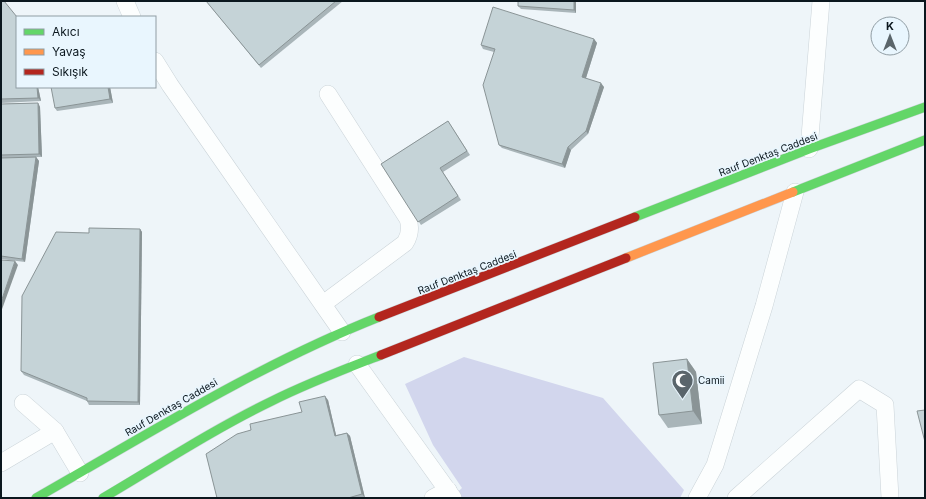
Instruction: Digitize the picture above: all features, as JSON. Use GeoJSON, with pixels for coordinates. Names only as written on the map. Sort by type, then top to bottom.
{"type":"FeatureCollection","features":[{"type":"Feature","properties":{"kind":"main road","name":"Rauf Denktaş Caddesi"},"geometry":{"type":"LineString","coordinates":[[36,498],[238,382],[342,332],[810,149],[925,107]]}},
{"type":"Feature","properties":{"kind":"main road"},"geometry":{"type":"LineString","coordinates":[[103,498],[226,425],[271,401],[357,364],[925,140]]}},
{"type":"Feature","properties":{"kind":"street"},"geometry":{"type":"LineString","coordinates":[[125,1],[132,16]]}},
{"type":"Feature","properties":{"kind":"street"},"geometry":{"type":"LineString","coordinates":[[810,149],[821,1]]}},
{"type":"Feature","properties":{"kind":"street"},"geometry":{"type":"LineString","coordinates":[[156,63],[170,85],[342,332]]}},
{"type":"Feature","properties":{"kind":"street"},"geometry":{"type":"LineString","coordinates":[[323,304],[405,243],[409,238],[410,231],[408,219],[328,94]]}},
{"type":"Feature","properties":{"kind":"street"},"geometry":{"type":"LineString","coordinates":[[697,498],[715,465],[764,306],[795,192]]}},
{"type":"Feature","properties":{"kind":"street"},"geometry":{"type":"LineString","coordinates":[[357,364],[444,495]]}},
{"type":"Feature","properties":{"kind":"street"},"geometry":{"type":"LineString","coordinates":[[736,498],[859,389],[884,405],[890,498]]}},
{"type":"Feature","properties":{"kind":"street"},"geometry":{"type":"LineString","coordinates":[[23,404],[55,431],[80,473]]}},
{"type":"Feature","properties":{"kind":"street"},"geometry":{"type":"LineString","coordinates":[[1,463],[55,431]]}},
{"type":"Feature","properties":{"kind":"shaded area"},"geometry":{"type":"Polygon","coordinates":[[[464,357],[603,398],[684,490],[680,498],[451,498],[462,488],[433,445],[405,384],[464,357]]]}},
{"type":"Feature","properties":{"kind":"building"},"geometry":{"type":"Polygon","coordinates":[[[1,1],[4,1],[16,16],[16,88],[37,88],[38,98],[1,99],[1,1]]]}},
{"type":"Feature","properties":{"kind":"building"},"geometry":{"type":"Polygon","coordinates":[[[206,1],[336,1],[259,65],[206,1]]]}},
{"type":"Feature","properties":{"kind":"building"},"geometry":{"type":"Polygon","coordinates":[[[518,1],[574,1],[574,10],[518,6],[518,1]]]}},
{"type":"Feature","properties":{"kind":"building"},"geometry":{"type":"Polygon","coordinates":[[[493,7],[594,39],[582,77],[601,83],[586,131],[568,147],[562,164],[499,145],[483,85],[495,49],[481,45],[493,7]]]}},
{"type":"Feature","properties":{"kind":"building"},"geometry":{"type":"Polygon","coordinates":[[[51,88],[108,88],[110,99],[55,108],[51,88]]]}},
{"type":"Feature","properties":{"kind":"building"},"geometry":{"type":"Polygon","coordinates":[[[38,103],[39,154],[1,155],[1,104],[38,103]]]}},
{"type":"Feature","properties":{"kind":"building"},"geometry":{"type":"Polygon","coordinates":[[[448,121],[467,151],[440,168],[458,196],[418,222],[381,164],[448,121]]]}},
{"type":"Feature","properties":{"kind":"building"},"geometry":{"type":"Polygon","coordinates":[[[36,157],[22,259],[1,256],[1,158],[36,157]]]}},
{"type":"Feature","properties":{"kind":"building"},"geometry":{"type":"Polygon","coordinates":[[[89,228],[140,229],[138,402],[87,401],[87,398],[21,371],[22,296],[56,232],[89,233],[89,228]]]}},
{"type":"Feature","properties":{"kind":"building"},"geometry":{"type":"Polygon","coordinates":[[[1,260],[15,261],[1,302],[1,260]]]}},
{"type":"Feature","properties":{"kind":"building"},"geometry":{"type":"Polygon","coordinates":[[[687,359],[693,411],[659,415],[653,363],[687,359]]]}},
{"type":"Feature","properties":{"kind":"building"},"geometry":{"type":"Polygon","coordinates":[[[325,396],[335,436],[347,433],[362,494],[348,498],[217,498],[206,454],[237,434],[251,430],[250,424],[302,412],[299,402],[325,396]]]}},
{"type":"Feature","properties":{"kind":"building"},"geometry":{"type":"Polygon","coordinates":[[[925,410],[925,442],[917,411],[925,410]]]}},
{"type":"Feature","properties":{"kind":"traffic: fast"},"geometry":{"type":"LineString","coordinates":[[635,217],[809,149],[925,107]]}},
{"type":"Feature","properties":{"kind":"traffic: fast"},"geometry":{"type":"LineString","coordinates":[[793,192],[925,140]]}},
{"type":"Feature","properties":{"kind":"traffic: fast"},"geometry":{"type":"LineString","coordinates":[[36,498],[247,378],[334,336],[379,317]]}},
{"type":"Feature","properties":{"kind":"traffic: fast"},"geometry":{"type":"LineString","coordinates":[[103,498],[208,435],[250,412],[313,382],[381,355]]}},
{"type":"Feature","properties":{"kind":"traffic: slow"},"geometry":{"type":"LineString","coordinates":[[626,258],[793,192]]}},
{"type":"Feature","properties":{"kind":"traffic: jam"},"geometry":{"type":"LineString","coordinates":[[379,317],[635,217]]}},
{"type":"Feature","properties":{"kind":"traffic: jam"},"geometry":{"type":"LineString","coordinates":[[381,355],[626,258]]}},
{"type":"Feature","properties":{"kind":"place","name":"Camii"},"geometry":{"type":"Point","coordinates":[682,400]}}]}
